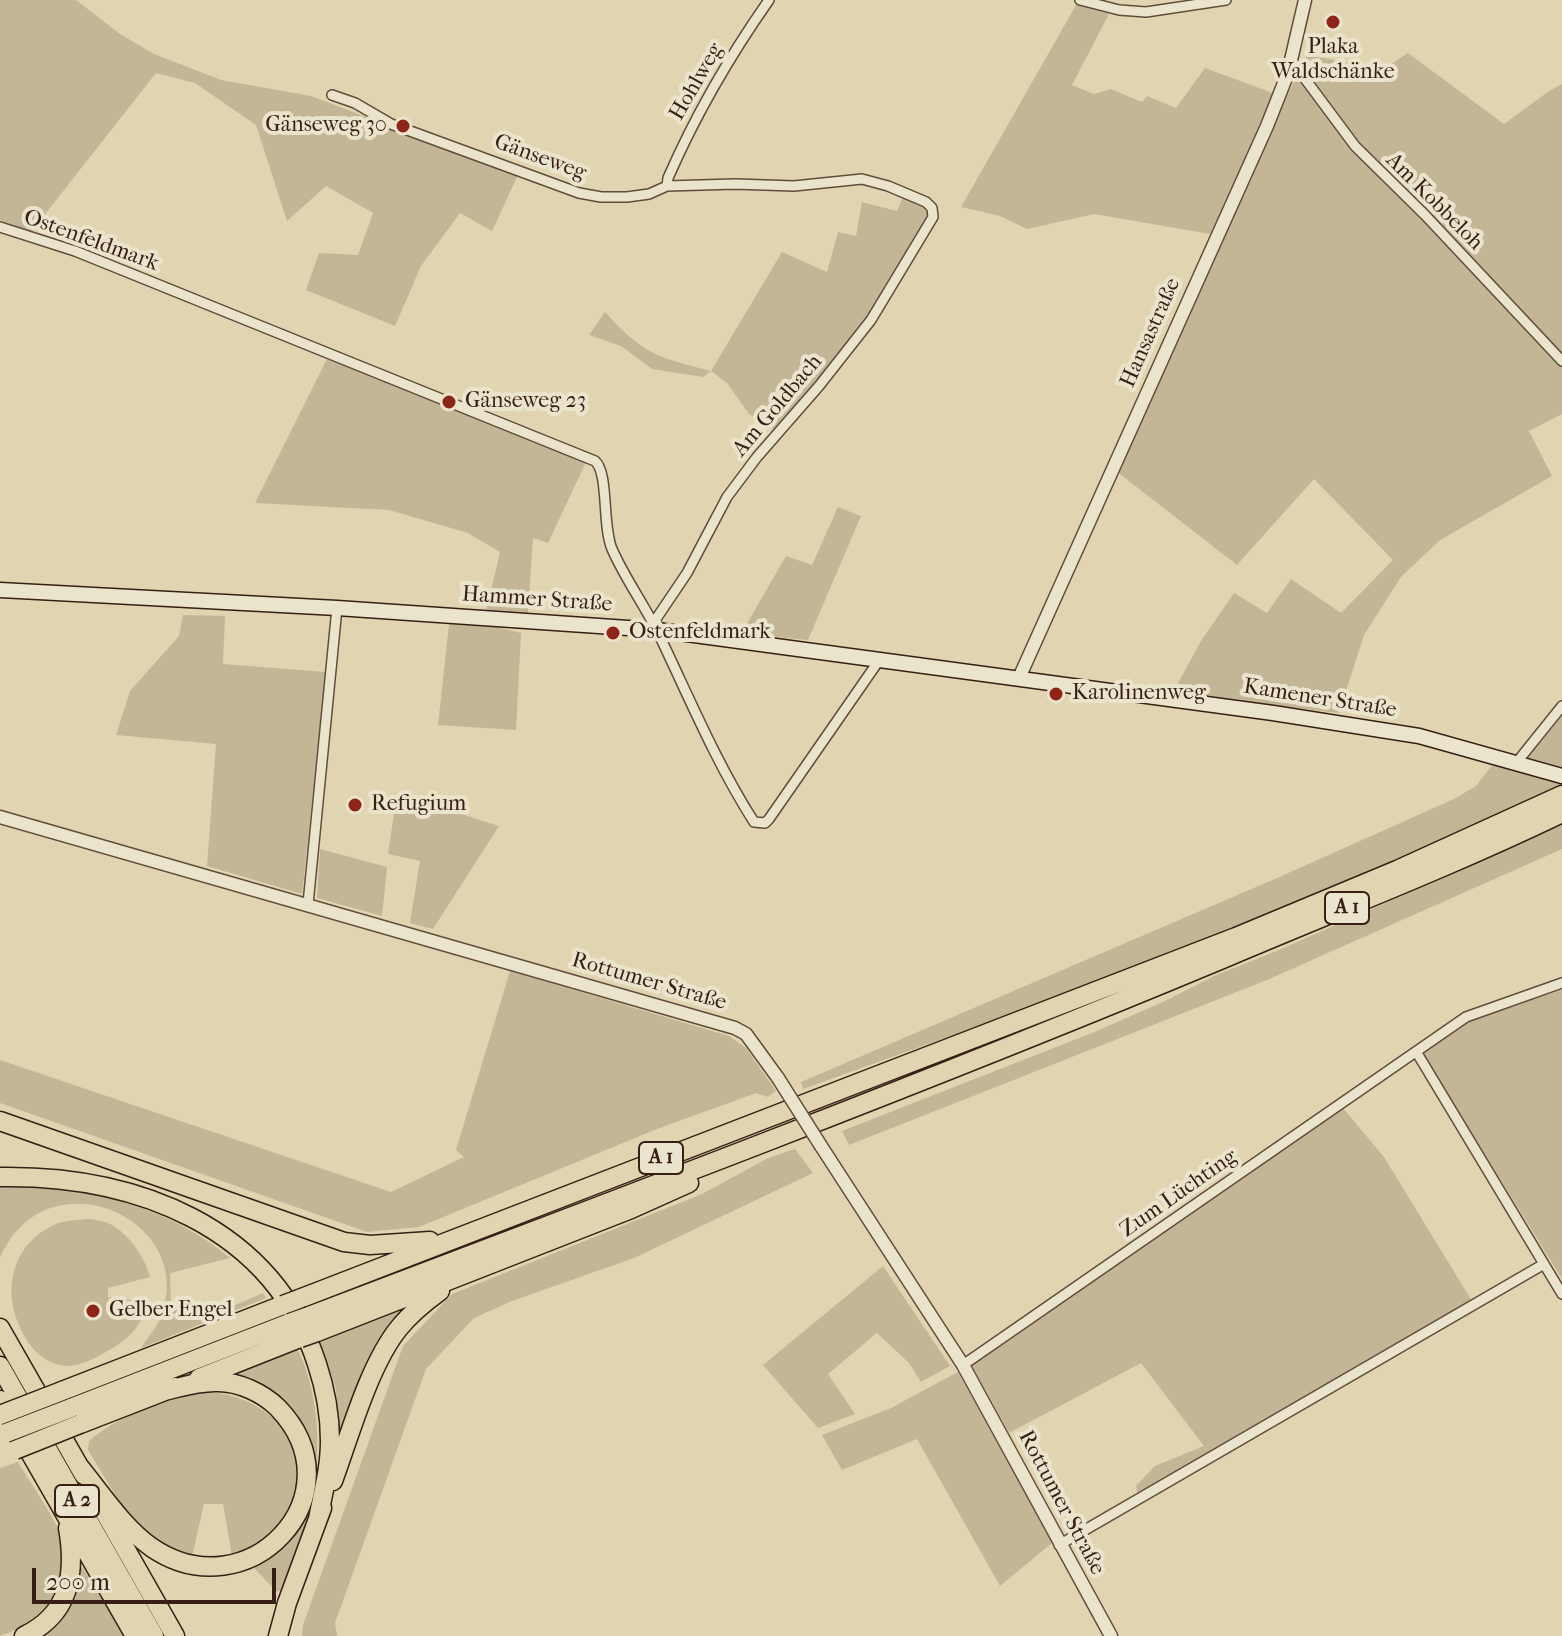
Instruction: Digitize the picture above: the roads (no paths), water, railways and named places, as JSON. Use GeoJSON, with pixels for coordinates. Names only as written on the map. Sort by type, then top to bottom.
{"type":"FeatureCollection","features":[{"type":"Feature","properties":{"kind":"highway","name":"A 1"},"geometry":{"type":"LineString","coordinates":[[0,1415],[1236,937],[1397,870],[1562,795]]}},
{"type":"Feature","properties":{"kind":"highway","name":"A 1"},"geometry":{"type":"LineString","coordinates":[[5,1443],[305,1327],[1130,998],[1409,883],[1562,813]]}},
{"type":"Feature","properties":{"kind":"highway"},"geometry":{"type":"LineString","coordinates":[[0,1121],[344,1242],[396,1245],[457,1238]]}},
{"type":"Feature","properties":{"kind":"highway"},"geometry":{"type":"LineString","coordinates":[[164,1391],[305,1327],[477,1270],[631,1209],[732,1162],[771,1139]]}},
{"type":"Feature","properties":{"kind":"highway"},"geometry":{"type":"LineString","coordinates":[[0,1177],[58,1178],[109,1186],[139,1195],[199,1222],[225,1237],[256,1262],[292,1309],[312,1349],[321,1378],[330,1440],[328,1473],[318,1519]]}},
{"type":"Feature","properties":{"kind":"highway"},"geometry":{"type":"LineString","coordinates":[[278,1636],[287,1603],[374,1373],[398,1330],[416,1309],[441,1290],[477,1270]]}},
{"type":"Feature","properties":{"kind":"highway","name":"A 2"},"geometry":{"type":"LineString","coordinates":[[0,1328],[175,1636]]}},
{"type":"Feature","properties":{"kind":"highway","name":"A 2"},"geometry":{"type":"LineString","coordinates":[[0,1366],[154,1636]]}},
{"type":"Feature","properties":{"kind":"highway"},"geometry":{"type":"LineString","coordinates":[[76,1416],[198,1383],[235,1384],[272,1402],[287,1418],[298,1437],[306,1478],[304,1497],[297,1514],[275,1543],[243,1562],[225,1567],[189,1564],[171,1558],[132,1532],[78,1465]]}},
{"type":"Feature","properties":{"kind":"highway"},"geometry":{"type":"LineString","coordinates":[[0,1400],[135,1636]]}},
{"type":"Feature","properties":{"kind":"highway"},"geometry":{"type":"LineString","coordinates":[[24,1636],[46,1621],[67,1590],[72,1574],[72,1555],[65,1514]]}},
{"type":"Feature","properties":{"kind":"main road","name":"Hammer Straße"},"geometry":{"type":"LineString","coordinates":[[0,590],[337,608],[657,630],[1019,678]]}},
{"type":"Feature","properties":{"kind":"main road","name":"Kamener Straße"},"geometry":{"type":"LineString","coordinates":[[1019,678],[1419,736],[1556,774]]}},
{"type":"Feature","properties":{"kind":"street","name":"Hohlweg"},"geometry":{"type":"LineString","coordinates":[[667,186],[689,129],[717,78],[769,0]]}},
{"type":"Feature","properties":{"kind":"street"},"geometry":{"type":"LineString","coordinates":[[1080,0],[1119,10],[1146,12],[1226,0]]}},
{"type":"Feature","properties":{"kind":"street","name":"Hansastraße"},"geometry":{"type":"LineString","coordinates":[[1019,678],[1267,126],[1291,60],[1305,0]]}},
{"type":"Feature","properties":{"kind":"street","name":"Am Kobbeloh"},"geometry":{"type":"LineString","coordinates":[[1291,60],[1355,146],[1425,215],[1562,361]]}},
{"type":"Feature","properties":{"kind":"street","name":"Gänseweg"},"geometry":{"type":"LineString","coordinates":[[332,95],[355,103],[391,124],[579,193],[627,197],[649,194],[667,186],[794,186],[862,179],[888,186],[926,202],[932,208]]}},
{"type":"Feature","properties":{"kind":"street","name":"Am Goldbach"},"geometry":{"type":"LineString","coordinates":[[657,630],[656,619],[687,573],[727,497],[871,320],[933,217],[932,208]]}},
{"type":"Feature","properties":{"kind":"street","name":"Ostenfeldmark"},"geometry":{"type":"LineString","coordinates":[[0,227],[75,251],[595,461],[603,474],[605,523],[612,549],[657,630],[727,779],[754,822],[759,824],[769,819],[880,659]]}},
{"type":"Feature","properties":{"kind":"street"},"geometry":{"type":"LineString","coordinates":[[308,904],[337,608]]}},
{"type":"Feature","properties":{"kind":"street"},"geometry":{"type":"LineString","coordinates":[[1517,762],[1562,706]]}},
{"type":"Feature","properties":{"kind":"street","name":"Rottumer Straße"},"geometry":{"type":"LineString","coordinates":[[0,817],[735,1028],[746,1034],[778,1078],[963,1365],[1111,1636]]}},
{"type":"Feature","properties":{"kind":"street","name":"Zum Lüchting"},"geometry":{"type":"LineString","coordinates":[[963,1365],[1466,1017],[1562,983]]}},
{"type":"Feature","properties":{"kind":"street"},"geometry":{"type":"LineString","coordinates":[[1417,1053],[1562,1294]]}},
{"type":"Feature","properties":{"kind":"street"},"geometry":{"type":"LineString","coordinates":[[1059,1545],[1544,1264]]}},
{"type":"Feature","properties":{"kind":"place","name":"Plaka Waldschänke"},"geometry":{"type":"Point","coordinates":[1333,22]}},
{"type":"Feature","properties":{"kind":"place","name":"Gänseweg 30"},"geometry":{"type":"Point","coordinates":[403,126]}},
{"type":"Feature","properties":{"kind":"place","name":"Gänseweg 23"},"geometry":{"type":"Point","coordinates":[449,402]}},
{"type":"Feature","properties":{"kind":"place","name":"Ostenfeldmark"},"geometry":{"type":"Point","coordinates":[613,633]}},
{"type":"Feature","properties":{"kind":"place","name":"Karolinenweg"},"geometry":{"type":"Point","coordinates":[1056,694]}},
{"type":"Feature","properties":{"kind":"place","name":"Refugium"},"geometry":{"type":"Point","coordinates":[355,805]}},
{"type":"Feature","properties":{"kind":"place","name":"Gelber Engel"},"geometry":{"type":"Point","coordinates":[93,1311]}}]}
